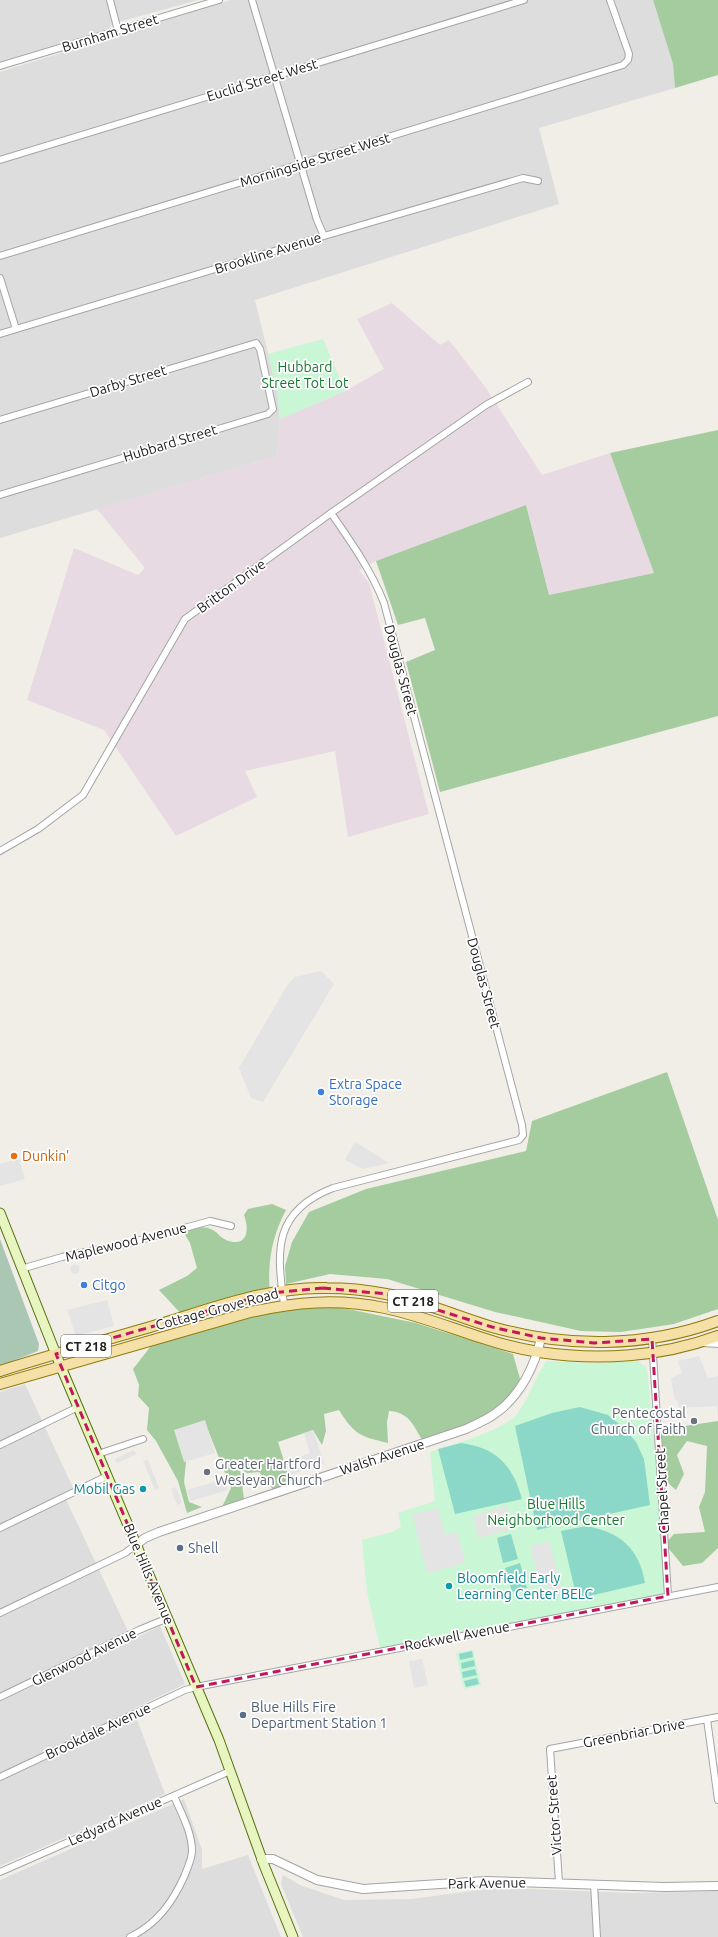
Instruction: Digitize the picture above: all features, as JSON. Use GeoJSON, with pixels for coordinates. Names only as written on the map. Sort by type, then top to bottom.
{"type":"FeatureCollection","features":[{"type":"Feature","properties":{"kind":"main road","name":"Blue Hills Avenue"},"geometry":{"type":"LineString","coordinates":[[0,1213],[61,1367],[196,1686],[293,1937]]}},
{"type":"Feature","properties":{"kind":"main road","name":"Cottage Grove Road"},"geometry":{"type":"LineString","coordinates":[[0,1371],[235,1302],[282,1291],[323,1288],[372,1291],[412,1301],[492,1327],[541,1338],[594,1343],[652,1338],[718,1321]]}},
{"type":"Feature","properties":{"kind":"main road","name":"Cottage Grove Road"},"geometry":{"type":"LineString","coordinates":[[0,1384],[247,1313],[284,1304],[328,1302],[386,1308],[492,1341],[538,1352],[586,1356],[654,1353],[718,1336]]}},
{"type":"Feature","properties":{"kind":"street"},"geometry":{"type":"LineString","coordinates":[[110,0],[118,31]]}},
{"type":"Feature","properties":{"kind":"street","name":"Burnham Street"},"geometry":{"type":"LineString","coordinates":[[0,66],[219,0]]}},
{"type":"Feature","properties":{"kind":"street"},"geometry":{"type":"LineString","coordinates":[[252,0],[317,220],[324,236]]}},
{"type":"Feature","properties":{"kind":"street","name":"Euclid Street West"},"geometry":{"type":"LineString","coordinates":[[0,160],[524,0]]}},
{"type":"Feature","properties":{"kind":"street","name":"Morningside Street West"},"geometry":{"type":"LineString","coordinates":[[0,256],[619,67],[626,64],[628,60],[628,51],[610,0]]}},
{"type":"Feature","properties":{"kind":"street","name":"Brookline Avenue"},"geometry":{"type":"LineString","coordinates":[[0,334],[324,236],[523,178],[538,181]]}},
{"type":"Feature","properties":{"kind":"street"},"geometry":{"type":"LineString","coordinates":[[0,278],[16,329]]}},
{"type":"Feature","properties":{"kind":"street","name":"Darby Street"},"geometry":{"type":"LineString","coordinates":[[0,420],[256,343]]}},
{"type":"Feature","properties":{"kind":"street","name":"Hubbard Street"},"geometry":{"type":"LineString","coordinates":[[0,495],[268,414],[273,408],[260,350],[256,343]]}},
{"type":"Feature","properties":{"kind":"street","name":"Britton Drive"},"geometry":{"type":"LineString","coordinates":[[0,852],[38,829],[83,795],[184,619],[331,513],[486,405],[528,382]]}},
{"type":"Feature","properties":{"kind":"street","name":"Douglas Street"},"geometry":{"type":"LineString","coordinates":[[284,1304],[278,1259],[283,1232],[296,1213],[305,1203],[317,1194],[333,1188],[520,1140],[523,1134],[384,603],[376,582],[331,513]]}},
{"type":"Feature","properties":{"kind":"street","name":"Maplewood Avenue"},"geometry":{"type":"LineString","coordinates":[[21,1268],[62,1257],[129,1243],[210,1221],[231,1226]]}},
{"type":"Feature","properties":{"kind":"street","name":"Walsh Avenue"},"geometry":{"type":"LineString","coordinates":[[136,1544],[155,1534],[466,1429],[495,1414],[508,1404],[522,1386],[538,1352],[541,1338]]}},
{"type":"Feature","properties":{"kind":"street","name":"Chapel Street"},"geometry":{"type":"LineString","coordinates":[[652,1338],[668,1596]]}},
{"type":"Feature","properties":{"kind":"street","name":"Cottage Grove Road"},"geometry":{"type":"LineString","coordinates":[[695,1343],[718,1344]]}},
{"type":"Feature","properties":{"kind":"street"},"geometry":{"type":"LineString","coordinates":[[0,1445],[78,1407]]}},
{"type":"Feature","properties":{"kind":"street"},"geometry":{"type":"LineString","coordinates":[[98,1454],[143,1439]]}},
{"type":"Feature","properties":{"kind":"street"},"geometry":{"type":"LineString","coordinates":[[0,1528],[107,1476]]}},
{"type":"Feature","properties":{"kind":"street"},"geometry":{"type":"LineString","coordinates":[[0,1613],[125,1553],[136,1544]]}},
{"type":"Feature","properties":{"kind":"street","name":"Rockwell Avenue"},"geometry":{"type":"LineString","coordinates":[[196,1686],[718,1586]]}},
{"type":"Feature","properties":{"kind":"street","name":"Glenwood Avenue"},"geometry":{"type":"LineString","coordinates":[[0,1697],[132,1633],[168,1618]]}},
{"type":"Feature","properties":{"kind":"street","name":"Brookdale Avenue"},"geometry":{"type":"LineString","coordinates":[[0,1777],[196,1686]]}},
{"type":"Feature","properties":{"kind":"street","name":"Greenbriar Drive"},"geometry":{"type":"LineString","coordinates":[[550,1749],[718,1717]]}},
{"type":"Feature","properties":{"kind":"street"},"geometry":{"type":"LineString","coordinates":[[707,1719],[718,1800]]}},
{"type":"Feature","properties":{"kind":"street","name":"Victor Street"},"geometry":{"type":"LineString","coordinates":[[550,1749],[559,1882]]}},
{"type":"Feature","properties":{"kind":"street","name":"Ledyard Avenue"},"geometry":{"type":"LineString","coordinates":[[0,1872],[230,1771]]}},
{"type":"Feature","properties":{"kind":"street"},"geometry":{"type":"LineString","coordinates":[[130,1937],[154,1921],[166,1910],[176,1895],[188,1868],[192,1852],[190,1834],[174,1796]]}},
{"type":"Feature","properties":{"kind":"street","name":"Park Avenue"},"geometry":{"type":"LineString","coordinates":[[262,1859],[273,1859],[317,1880],[363,1889],[486,1881],[559,1882],[664,1887],[718,1886]]}},
{"type":"Feature","properties":{"kind":"street"},"geometry":{"type":"LineString","coordinates":[[594,1884],[597,1937]]}},
{"type":"Feature","properties":{"kind":"highlighted area"},"geometry":{"type":"Polygon","coordinates":[[[323,1288],[387,1294],[492,1327],[541,1338],[594,1343],[652,1339],[668,1596],[196,1687],[56,1354],[270,1293],[323,1288]]]}},
{"type":"Feature","properties":{"kind":"shaded area"},"geometry":{"type":"Polygon","coordinates":[[[0,0],[106,0],[112,23],[109,29],[0,64],[0,0]]]}},
{"type":"Feature","properties":{"kind":"shaded area"},"geometry":{"type":"Polygon","coordinates":[[[114,0],[198,0],[119,22],[114,0]]]}},
{"type":"Feature","properties":{"kind":"shaded area"},"geometry":{"type":"Polygon","coordinates":[[[231,0],[653,0],[673,64],[675,88],[539,128],[559,204],[255,300],[277,390],[280,419],[277,456],[0,538],[0,72],[231,0]]]}},
{"type":"Feature","properties":{"kind":"shaded area"},"geometry":{"type":"Polygon","coordinates":[[[392,303],[440,345],[449,340],[486,388],[542,475],[610,453],[654,573],[549,595],[526,505],[376,561],[359,570],[369,583],[429,814],[348,837],[335,751],[245,771],[257,797],[176,836],[104,730],[27,700],[74,548],[138,575],[145,568],[97,509],[277,456],[280,419],[345,391],[384,369],[357,319],[392,303]]]}},
{"type":"Feature","properties":{"kind":"shaded area"},"geometry":{"type":"Polygon","coordinates":[[[321,971],[334,984],[263,1102],[251,1098],[239,1068],[288,984],[295,977],[321,971]]]}},
{"type":"Feature","properties":{"kind":"shaded area"},"geometry":{"type":"Polygon","coordinates":[[[355,1142],[389,1163],[363,1169],[345,1160],[355,1142]]]}},
{"type":"Feature","properties":{"kind":"shaded area"},"geometry":{"type":"Polygon","coordinates":[[[19,1159],[25,1179],[0,1186],[0,1164],[19,1159]]]}},
{"type":"Feature","properties":{"kind":"shaded area"},"geometry":{"type":"Polygon","coordinates":[[[73,1265],[77,1265],[79,1269],[77,1273],[73,1273],[71,1271],[71,1267],[73,1265]]]}},
{"type":"Feature","properties":{"kind":"shaded area"},"geometry":{"type":"Polygon","coordinates":[[[107,1300],[114,1326],[76,1336],[67,1310],[107,1300]]]}},
{"type":"Feature","properties":{"kind":"shaded area"},"geometry":{"type":"Polygon","coordinates":[[[699,1356],[708,1378],[718,1376],[718,1420],[717,1406],[679,1408],[678,1402],[674,1398],[671,1378],[682,1373],[678,1361],[699,1356]]]}},
{"type":"Feature","properties":{"kind":"shaded area"},"geometry":{"type":"Polygon","coordinates":[[[25,1384],[73,1488],[63,1493],[132,1640],[160,1626],[185,1684],[133,1709],[165,1794],[0,1866],[0,1392],[25,1384]]]}},
{"type":"Feature","properties":{"kind":"shaded area"},"geometry":{"type":"Polygon","coordinates":[[[205,1420],[215,1453],[184,1462],[174,1430],[205,1420]]]}},
{"type":"Feature","properties":{"kind":"shaded area"},"geometry":{"type":"Polygon","coordinates":[[[313,1430],[324,1463],[290,1475],[285,1462],[310,1453],[304,1433],[313,1430]]]}},
{"type":"Feature","properties":{"kind":"shaded area"},"geometry":{"type":"Polygon","coordinates":[[[134,1450],[137,1454],[117,1463],[115,1459],[134,1450]]]}},
{"type":"Feature","properties":{"kind":"shaded area"},"geometry":{"type":"Polygon","coordinates":[[[148,1460],[159,1488],[155,1490],[143,1461],[148,1460]]]}},
{"type":"Feature","properties":{"kind":"shaded area"},"geometry":{"type":"Polygon","coordinates":[[[224,1479],[228,1490],[191,1501],[187,1490],[224,1479]]]}},
{"type":"Feature","properties":{"kind":"shaded area"},"geometry":{"type":"Polygon","coordinates":[[[176,1487],[182,1503],[177,1505],[171,1489],[176,1487]]]}},
{"type":"Feature","properties":{"kind":"shaded area"},"geometry":{"type":"Polygon","coordinates":[[[507,1506],[513,1529],[478,1538],[473,1516],[507,1506]]]}},
{"type":"Feature","properties":{"kind":"shaded area"},"geometry":{"type":"Polygon","coordinates":[[[438,1508],[445,1535],[457,1532],[465,1563],[427,1573],[412,1514],[438,1508]]]}},
{"type":"Feature","properties":{"kind":"shaded area"},"geometry":{"type":"Polygon","coordinates":[[[549,1541],[563,1594],[550,1597],[547,1586],[541,1587],[530,1546],[549,1541]]]}},
{"type":"Feature","properties":{"kind":"shaded area"},"geometry":{"type":"Polygon","coordinates":[[[422,1659],[428,1685],[414,1688],[409,1661],[422,1659]]]}},
{"type":"Feature","properties":{"kind":"shaded area"},"geometry":{"type":"Polygon","coordinates":[[[184,1799],[202,1850],[202,1869],[248,1855],[281,1937],[0,1937],[0,1880],[184,1799]]]}},
{"type":"Feature","properties":{"kind":"shaded area"},"geometry":{"type":"Polygon","coordinates":[[[283,1875],[300,1885],[344,1900],[411,1899],[487,1889],[634,1893],[718,1891],[718,1937],[303,1937],[281,1884],[283,1875]]]}},
{"type":"Feature","properties":{"kind":"green space"},"geometry":{"type":"Polygon","coordinates":[[[653,0],[718,0],[718,75],[675,88],[673,64],[653,0]]]}},
{"type":"Feature","properties":{"kind":"green space","name":"Hubbard Street Tot Lot"},"geometry":{"type":"Polygon","coordinates":[[[323,339],[345,391],[280,419],[277,390],[268,354],[323,339]]]}},
{"type":"Feature","properties":{"kind":"green space"},"geometry":{"type":"Polygon","coordinates":[[[718,430],[718,716],[440,792],[406,662],[435,650],[425,618],[398,625],[376,561],[526,505],[549,595],[654,573],[610,453],[718,430]]]}},
{"type":"Feature","properties":{"kind":"green space"},"geometry":{"type":"Polygon","coordinates":[[[667,1072],[718,1220],[718,1309],[674,1324],[621,1332],[581,1331],[495,1312],[387,1279],[330,1274],[286,1284],[285,1266],[292,1242],[309,1212],[366,1189],[526,1151],[532,1121],[667,1072]]]}},
{"type":"Feature","properties":{"kind":"green space"},"geometry":{"type":"Polygon","coordinates":[[[272,1204],[286,1210],[277,1230],[272,1250],[269,1271],[270,1293],[184,1317],[159,1290],[187,1276],[197,1268],[190,1243],[183,1231],[202,1227],[209,1228],[226,1240],[239,1242],[243,1240],[245,1236],[247,1227],[244,1215],[248,1209],[272,1204]]]}},
{"type":"Feature","properties":{"kind":"green space"},"geometry":{"type":"Polygon","coordinates":[[[0,1239],[39,1344],[38,1351],[0,1366],[0,1239]]]}},
{"type":"Feature","properties":{"kind":"green space"},"geometry":{"type":"Polygon","coordinates":[[[333,1306],[416,1323],[513,1354],[522,1386],[486,1418],[424,1443],[411,1421],[402,1414],[396,1412],[389,1411],[387,1422],[388,1443],[364,1436],[354,1430],[339,1410],[324,1414],[326,1431],[322,1445],[313,1430],[278,1442],[292,1487],[274,1491],[259,1472],[247,1473],[240,1469],[244,1499],[222,1507],[231,1488],[208,1430],[193,1429],[180,1434],[186,1462],[184,1482],[189,1502],[202,1507],[187,1513],[178,1481],[156,1441],[147,1430],[149,1408],[138,1396],[139,1385],[133,1369],[151,1346],[278,1310],[333,1306]]]}},
{"type":"Feature","properties":{"kind":"green space","name":"Blue Hills Neighborhood Center"},"geometry":{"type":"Polygon","coordinates":[[[546,1361],[594,1363],[638,1361],[646,1367],[668,1596],[381,1651],[367,1592],[362,1540],[392,1532],[401,1527],[398,1513],[435,1501],[430,1452],[490,1431],[511,1420],[522,1407],[546,1361]]]}},
{"type":"Feature","properties":{"kind":"green space"},"geometry":{"type":"Polygon","coordinates":[[[580,1407],[608,1415],[624,1428],[636,1442],[644,1459],[650,1505],[537,1530],[515,1426],[552,1413],[580,1407]]]}},
{"type":"Feature","properties":{"kind":"green space"},"geometry":{"type":"Polygon","coordinates":[[[718,1421],[718,1548],[702,1563],[683,1566],[665,1544],[674,1534],[705,1532],[699,1507],[705,1492],[707,1446],[687,1441],[677,1455],[684,1474],[676,1490],[661,1477],[658,1430],[718,1421]]]}},
{"type":"Feature","properties":{"kind":"green space"},"geometry":{"type":"Polygon","coordinates":[[[461,1443],[484,1449],[501,1460],[508,1467],[513,1476],[522,1499],[455,1514],[438,1449],[461,1443]]]}},
{"type":"Feature","properties":{"kind":"green space"},"geometry":{"type":"Polygon","coordinates":[[[586,1526],[618,1537],[626,1544],[633,1551],[638,1560],[645,1583],[577,1599],[561,1531],[586,1526]]]}},
{"type":"Feature","properties":{"kind":"green space"},"geometry":{"type":"Polygon","coordinates":[[[511,1534],[518,1559],[503,1563],[497,1538],[511,1534]]]}},
{"type":"Feature","properties":{"kind":"green space"},"geometry":{"type":"Polygon","coordinates":[[[520,1563],[527,1588],[512,1592],[505,1568],[520,1563]]]}},
{"type":"Feature","properties":{"kind":"green space"},"geometry":{"type":"Polygon","coordinates":[[[473,1650],[481,1685],[464,1689],[456,1653],[473,1650]]]}},
{"type":"Feature","properties":{"kind":"green space"},"geometry":{"type":"Polygon","coordinates":[[[472,1651],[473,1657],[460,1660],[459,1654],[472,1651]]]}},
{"type":"Feature","properties":{"kind":"green space"},"geometry":{"type":"Polygon","coordinates":[[[474,1660],[475,1666],[462,1669],[461,1663],[474,1660]]]}},
{"type":"Feature","properties":{"kind":"green space"},"geometry":{"type":"Polygon","coordinates":[[[475,1669],[477,1675],[463,1678],[462,1672],[475,1669]]]}},
{"type":"Feature","properties":{"kind":"green space"},"geometry":{"type":"Polygon","coordinates":[[[477,1678],[479,1684],[466,1687],[464,1681],[477,1678]]]}},
{"type":"Feature","properties":{"kind":"place","name":"Extra Space Storage"},"geometry":{"type":"Point","coordinates":[321,1092]}},
{"type":"Feature","properties":{"kind":"place","name":"Dunkin'"},"geometry":{"type":"Point","coordinates":[14,1156]}},
{"type":"Feature","properties":{"kind":"place","name":"Citgo"},"geometry":{"type":"Point","coordinates":[84,1285]}},
{"type":"Feature","properties":{"kind":"place","name":"Pentecostal Church of Faith"},"geometry":{"type":"Point","coordinates":[694,1421]}},
{"type":"Feature","properties":{"kind":"place","name":"Greater Hartford Wesleyan Church"},"geometry":{"type":"Point","coordinates":[207,1472]}},
{"type":"Feature","properties":{"kind":"place","name":"Mobil Gas"},"geometry":{"type":"Point","coordinates":[143,1489]}},
{"type":"Feature","properties":{"kind":"place","name":"Shell"},"geometry":{"type":"Point","coordinates":[180,1548]}},
{"type":"Feature","properties":{"kind":"place","name":"Bloomfield Early Learning Center BELC"},"geometry":{"type":"Point","coordinates":[449,1586]}},
{"type":"Feature","properties":{"kind":"place","name":"Blue Hills Fire Department Station 1"},"geometry":{"type":"Point","coordinates":[243,1715]}}]}
